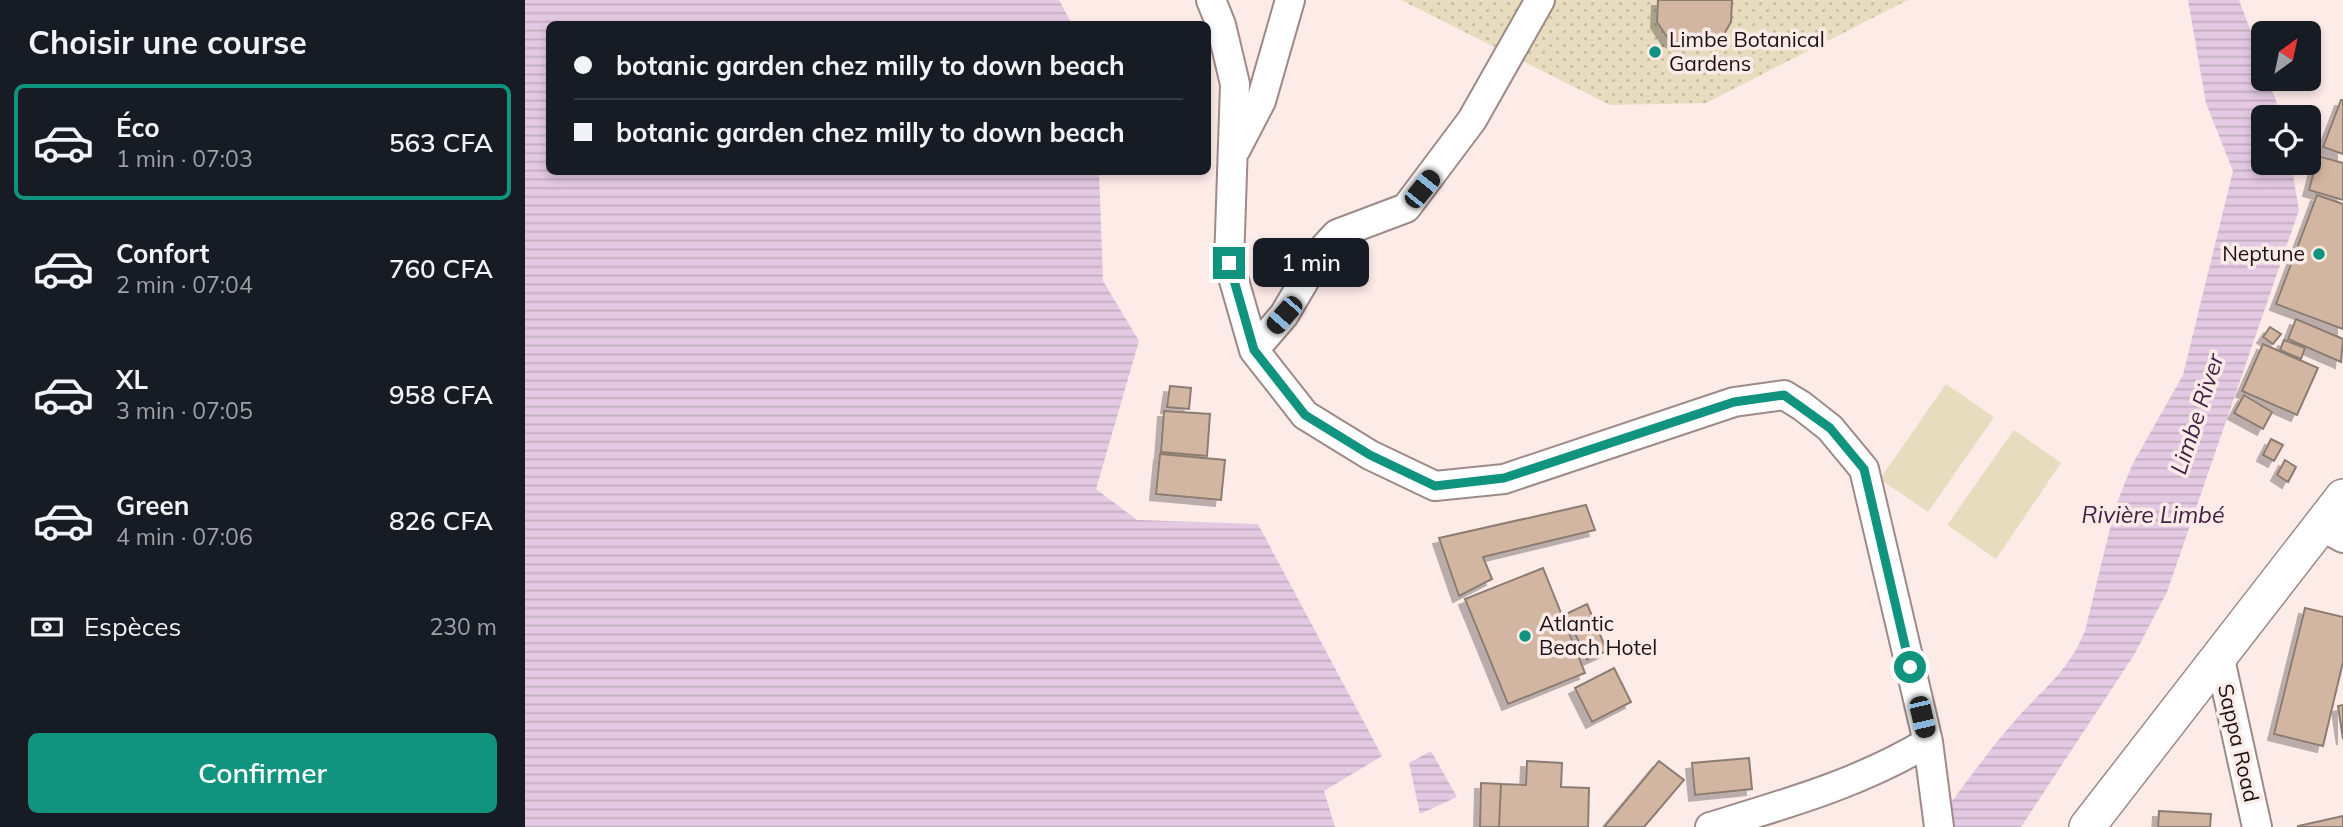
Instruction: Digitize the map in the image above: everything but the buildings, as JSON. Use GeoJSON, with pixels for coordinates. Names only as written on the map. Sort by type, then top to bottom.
{"type":"FeatureCollection","features":[{"type":"Feature","properties":{"kind":"main road"},"geometry":{"type":"LineString","coordinates":[[2087,827],[2220,659],[2332,532],[2343,497]]}},
{"type":"Feature","properties":{"kind":"street"},"geometry":{"type":"LineString","coordinates":[[1212,0],[1235,84],[1229,263],[1254,350],[1305,415],[1370,455],[1435,486],[1504,478],[1734,402],[1784,395],[1830,428],[1864,469],[1928,742],[1939,827]]}},
{"type":"Feature","properties":{"kind":"street"},"geometry":{"type":"LineString","coordinates":[[1231,158],[1261,102],[1290,0]]}},
{"type":"Feature","properties":{"kind":"street"},"geometry":{"type":"LineString","coordinates":[[1254,350],[1284,315],[1323,249],[1337,234],[1406,208],[1472,120],[1540,0]]}},
{"type":"Feature","properties":{"kind":"street","name":"Sappa Road"},"geometry":{"type":"LineString","coordinates":[[2220,659],[2257,827]]}},
{"type":"Feature","properties":{"kind":"street"},"geometry":{"type":"LineString","coordinates":[[1710,827],[1832,788],[1898,760],[1928,742]]}},
{"type":"Feature","properties":{"kind":"shaded area","name":"Limbe Botanical Gardens"},"geometry":{"type":"Polygon","coordinates":[[[1401,0],[1908,0],[1706,103],[1610,105],[1401,0]]]}},
{"type":"Feature","properties":{"kind":"shaded area"},"geometry":{"type":"Polygon","coordinates":[[[1946,384],[1994,417],[1928,512],[1880,479],[1946,384]]]}},
{"type":"Feature","properties":{"kind":"shaded area"},"geometry":{"type":"Polygon","coordinates":[[[2014,430],[2061,463],[1996,559],[1947,525],[2014,430]]]}},
{"type":"Feature","properties":{"kind":"water"},"geometry":{"type":"Polygon","coordinates":[[[525,0],[1059,0],[1070,21],[546,21],[546,175],[1099,175],[1103,281],[1139,341],[1096,489],[1137,520],[1258,524],[1382,756],[1324,791],[1335,827],[525,827],[525,0]]]}},
{"type":"Feature","properties":{"kind":"water","name":"Rivière Limbé"},"geometry":{"type":"Polygon","coordinates":[[[2188,0],[2239,0],[2251,32],[2251,91],[2272,91],[2278,105],[2251,105],[2251,175],[2293,175],[2299,210],[2167,592],[2134,655],[2021,827],[1932,827],[2002,736],[2062,671],[2078,646],[2085,631],[2115,508],[2132,465],[2183,375],[2233,171],[2206,103],[2188,0]]]}},
{"type":"Feature","properties":{"kind":"water"},"geometry":{"type":"Polygon","coordinates":[[[1431,751],[1457,797],[1420,814],[1409,763],[1431,751]]]}},
{"type":"Feature","properties":{"kind":"place","name":"Limbe Botanical Gardens"},"geometry":{"type":"Point","coordinates":[1655,52]}},
{"type":"Feature","properties":{"kind":"place","name":"Neptune"},"geometry":{"type":"Point","coordinates":[2319,254]}},
{"type":"Feature","properties":{"kind":"place","name":"Atlantic Beach Hotel"},"geometry":{"type":"Point","coordinates":[1525,636]}},
{"type":"Feature","properties":{"kind":"route"},"geometry":{"type":"LineString","coordinates":[[1229,263],[1254,350],[1305,415],[1370,455],[1435,486],[1504,478],[1734,402],[1784,395],[1830,428],[1864,469],[1910,667]]}},
{"type":"Feature","properties":{"kind":"water label","name":"Limbe River"},"geometry":{"type":"Point","coordinates":[2197,414]}}]}
